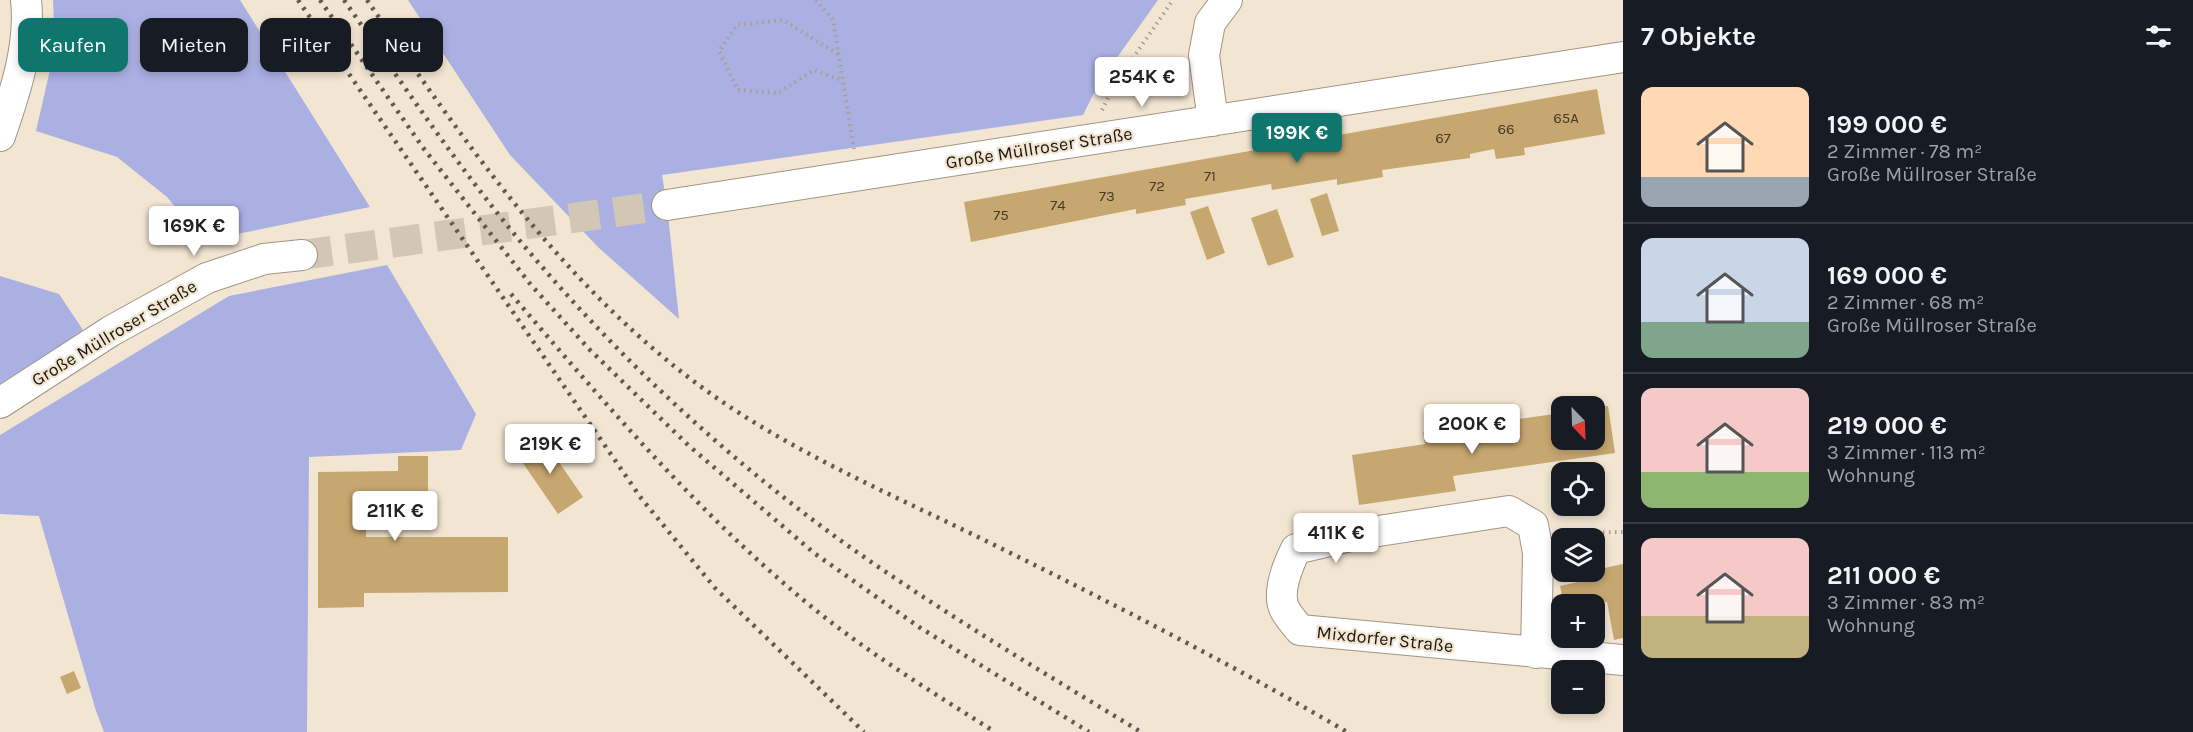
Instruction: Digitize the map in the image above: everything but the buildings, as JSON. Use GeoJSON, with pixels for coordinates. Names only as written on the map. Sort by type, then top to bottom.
{"type":"FeatureCollection","features":[{"type":"Feature","properties":{"kind":"street"},"geometry":{"type":"LineString","coordinates":[[0,136],[14,94],[28,22],[26,0]]}},
{"type":"Feature","properties":{"kind":"street"},"geometry":{"type":"LineString","coordinates":[[1213,121],[1203,55],[1210,23],[1227,0]]}},
{"type":"Feature","properties":{"kind":"street","name":"Große Müllroser Straße"},"geometry":{"type":"LineString","coordinates":[[668,205],[1623,57]]}},
{"type":"Feature","properties":{"kind":"street","name":"Große Müllroser Straße"},"geometry":{"type":"LineString","coordinates":[[0,403],[111,331],[207,278],[264,259],[302,255]]}},
{"type":"Feature","properties":{"kind":"street","name":"Mixdorfer Straße"},"geometry":{"type":"LineString","coordinates":[[1535,534],[1533,525],[1509,511],[1359,534],[1296,549],[1288,564],[1282,590],[1284,609],[1300,630],[1623,660]]}},
{"type":"Feature","properties":{"kind":"street"},"geometry":{"type":"LineString","coordinates":[[1535,534],[1538,553],[1536,653]]}},
{"type":"Feature","properties":{"kind":"path"},"geometry":{"type":"LineString","coordinates":[[816,0],[833,20],[859,176]]}},
{"type":"Feature","properties":{"kind":"path"},"geometry":{"type":"LineString","coordinates":[[1084,141],[1115,84],[1173,0]]}},
{"type":"Feature","properties":{"kind":"path"},"geometry":{"type":"LineString","coordinates":[[838,54],[783,20],[736,25],[719,51],[738,90],[778,93],[814,70],[843,81]]}},
{"type":"Feature","properties":{"kind":"path"},"geometry":{"type":"LineString","coordinates":[[1535,534],[1623,532]]}},
{"type":"Feature","properties":{"kind":"shaded area"},"geometry":{"type":"Polygon","coordinates":[[[53,0],[240,0],[260,32],[260,72],[285,72],[370,207],[203,241],[167,197],[117,157],[36,131],[50,72],[128,72],[128,18],[54,18],[53,0]]]}},
{"type":"Feature","properties":{"kind":"shaded area"},"geometry":{"type":"Polygon","coordinates":[[[408,0],[1158,0],[1099,83],[1083,115],[662,175],[679,319],[599,248],[510,155],[443,53],[443,18],[420,18],[408,0]]]}},
{"type":"Feature","properties":{"kind":"shaded area"},"geometry":{"type":"Polygon","coordinates":[[[387,265],[476,414],[461,450],[309,457],[307,732],[104,732],[39,516],[0,514],[0,435],[229,296],[387,265]]]}},
{"type":"Feature","properties":{"kind":"shaded area"},"geometry":{"type":"Polygon","coordinates":[[[0,276],[59,294],[83,330],[0,386],[0,276]]]}},
{"type":"Feature","properties":{"kind":"tunnel"},"geometry":{"type":"LineString","coordinates":[[302,255],[667,205]]}},
{"type":"Feature","properties":{"kind":"railway"},"geometry":{"type":"LineString","coordinates":[[298,0],[641,498],[715,588],[864,732]]}},
{"type":"Feature","properties":{"kind":"railway"},"geometry":{"type":"LineString","coordinates":[[320,0],[424,149],[531,285],[590,350],[688,445],[814,553],[919,627],[1089,732]]}},
{"type":"Feature","properties":{"kind":"railway"},"geometry":{"type":"LineString","coordinates":[[344,0],[440,138],[517,237],[581,310],[661,391],[746,467],[880,568],[1141,732]]}},
{"type":"Feature","properties":{"kind":"railway"},"geometry":{"type":"LineString","coordinates":[[367,0],[445,112],[528,220],[621,320],[672,364],[727,405],[787,442],[1210,655],[1347,732]]}},
{"type":"Feature","properties":{"kind":"railway"},"geometry":{"type":"LineString","coordinates":[[511,294],[657,460],[735,539],[818,612],[860,644],[995,732]]}}]}
